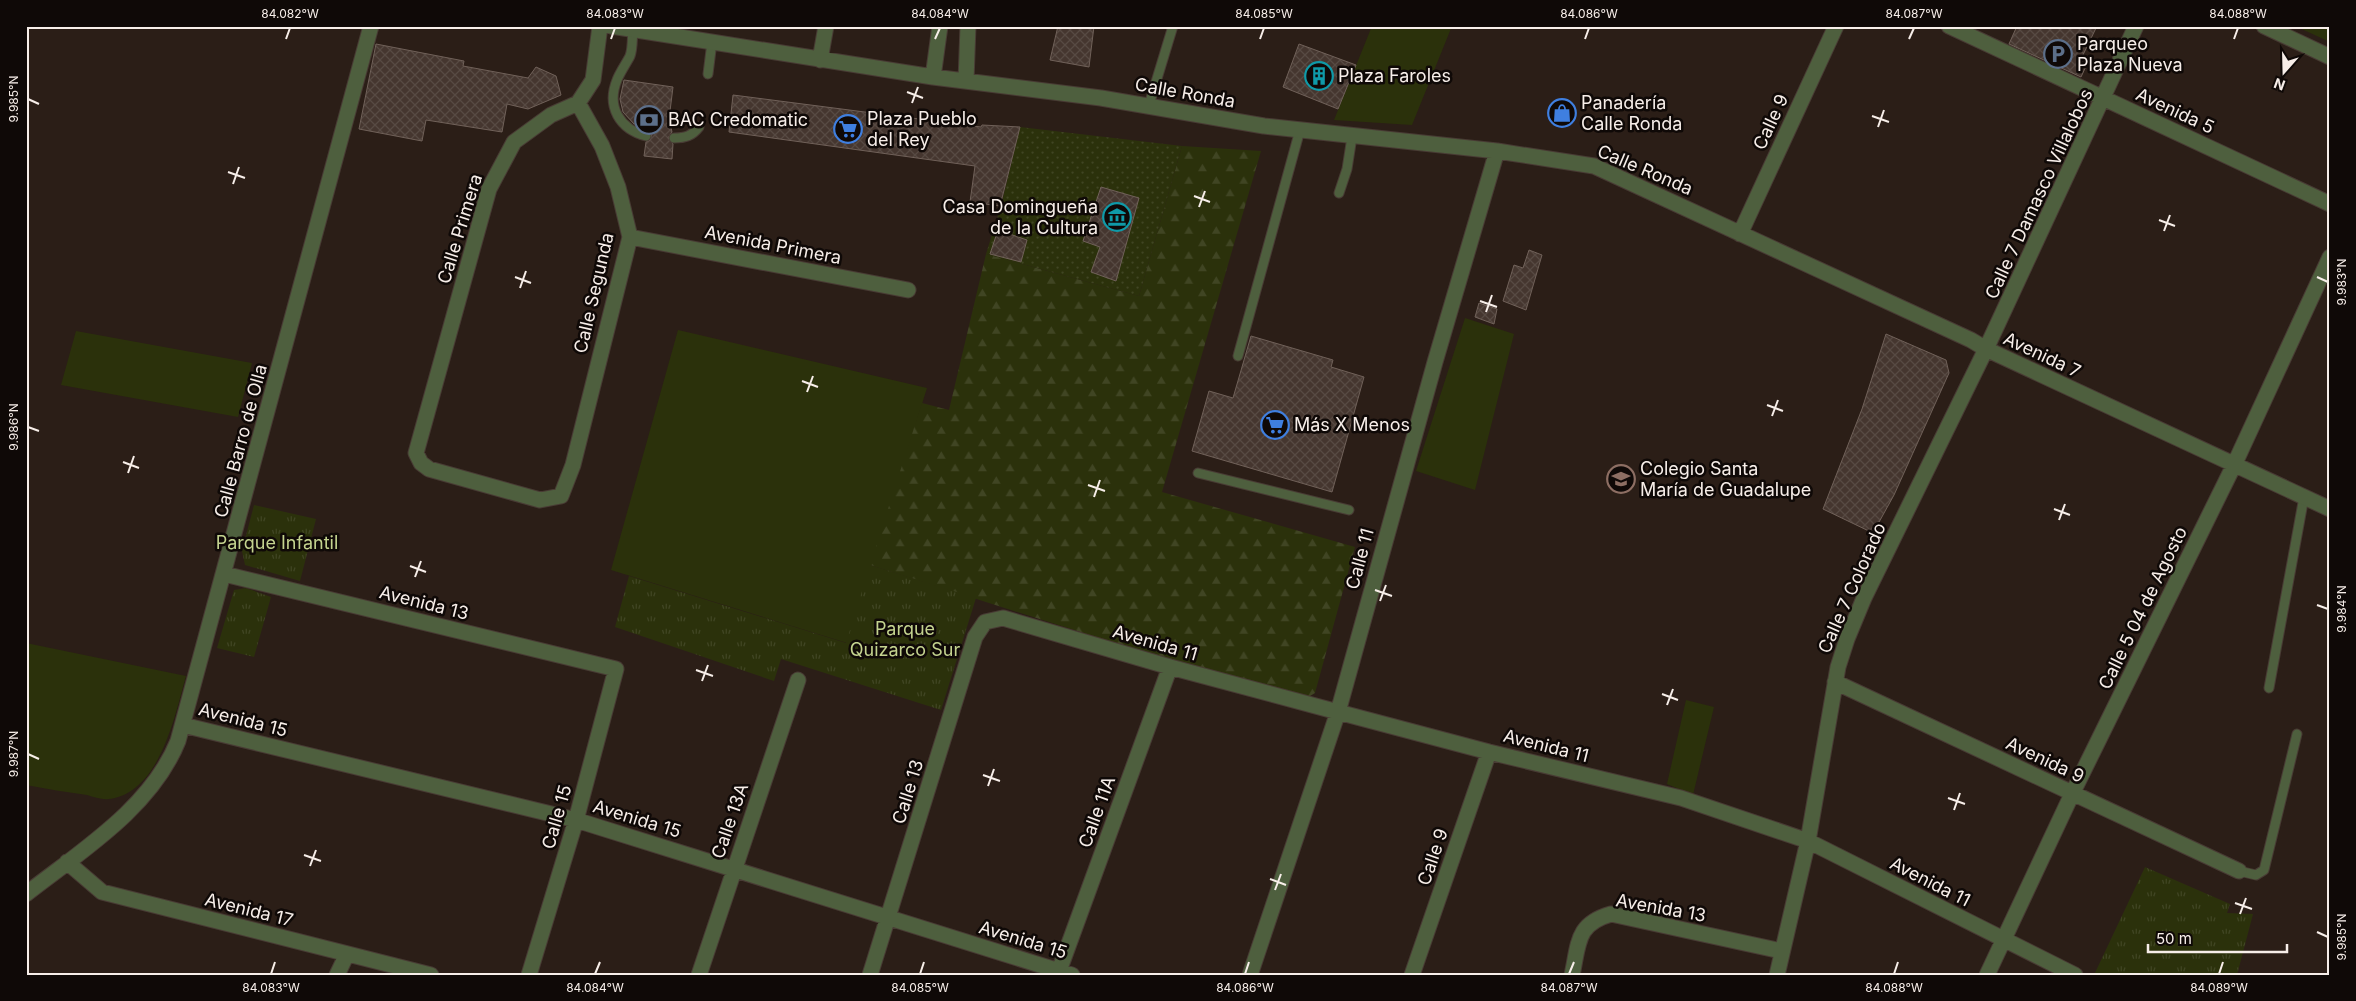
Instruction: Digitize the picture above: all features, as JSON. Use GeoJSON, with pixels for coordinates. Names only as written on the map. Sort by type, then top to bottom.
{"type":"FeatureCollection","features":[{"type":"Feature","properties":{"kind":"street","name":"Calle Barro de Olla"},"geometry":{"type":"LineString","coordinates":[[26,894],[67,862],[148,792],[171,758],[183,725],[370,26]]}},
{"type":"Feature","properties":{"kind":"street"},"geometry":{"type":"LineString","coordinates":[[578,103],[593,80],[600,26]]}},
{"type":"Feature","properties":{"kind":"street","name":"Calle Ronda"},"geometry":{"type":"LineString","coordinates":[[611,26],[820,60],[933,77],[1149,105],[1300,130],[1352,137],[1498,150],[1594,166],[1740,234]]}},
{"type":"Feature","properties":{"kind":"street"},"geometry":{"type":"LineString","coordinates":[[820,60],[826,26]]}},
{"type":"Feature","properties":{"kind":"street"},"geometry":{"type":"LineString","coordinates":[[933,77],[940,26]]}},
{"type":"Feature","properties":{"kind":"street"},"geometry":{"type":"LineString","coordinates":[[966,81],[968,26]]}},
{"type":"Feature","properties":{"kind":"street","name":"Calle 9"},"geometry":{"type":"LineString","coordinates":[[1740,234],[1836,26]]}},
{"type":"Feature","properties":{"kind":"street","name":"Avenida 5"},"geometry":{"type":"LineString","coordinates":[[1949,26],[2330,204]]}},
{"type":"Feature","properties":{"kind":"street","name":"Calle 7 Damasco Villalobos"},"geometry":{"type":"LineString","coordinates":[[1986,350],[2104,99],[2136,26]]}},
{"type":"Feature","properties":{"kind":"street"},"geometry":{"type":"LineString","coordinates":[[2264,26],[2330,58]]}},
{"type":"Feature","properties":{"kind":"street","name":"Calle Segunda"},"geometry":{"type":"LineString","coordinates":[[560,496],[573,465],[630,237],[618,187],[602,146],[578,103]]}},
{"type":"Feature","properties":{"kind":"street","name":"Calle Primera"},"geometry":{"type":"LineString","coordinates":[[560,496],[540,500],[429,469],[421,463],[416,454],[489,189],[496,173],[514,142],[551,115],[578,103]]}},
{"type":"Feature","properties":{"kind":"street","name":"Calle 11"},"geometry":{"type":"LineString","coordinates":[[1250,975],[1338,712],[1435,362],[1498,150]]}},
{"type":"Feature","properties":{"kind":"street","name":"Avenida 7"},"geometry":{"type":"LineString","coordinates":[[1740,234],[1972,340],[1986,350],[2330,509]]}},
{"type":"Feature","properties":{"kind":"street","name":"Avenida Primera"},"geometry":{"type":"LineString","coordinates":[[630,237],[908,290]]}},
{"type":"Feature","properties":{"kind":"street","name":"Calle 5 04 de Agosto"},"geometry":{"type":"LineString","coordinates":[[1987,975],[2072,794],[2235,464],[2330,257]]}},
{"type":"Feature","properties":{"kind":"street","name":"Calle 7 Colorado"},"geometry":{"type":"LineString","coordinates":[[1777,975],[1781,951],[1808,842],[1835,682],[1846,638],[1986,350]]}},
{"type":"Feature","properties":{"kind":"street","name":"Avenida 13"},"geometry":{"type":"LineString","coordinates":[[224,574],[616,669]]}},
{"type":"Feature","properties":{"kind":"street","name":"Avenida 11"},"geometry":{"type":"LineString","coordinates":[[985,622],[1004,618],[1170,667],[1338,712],[1489,752],[1681,798],[1808,842],[2075,975]]}},
{"type":"Feature","properties":{"kind":"street","name":"Calle 13"},"geometry":{"type":"LineString","coordinates":[[870,975],[889,919],[975,637],[985,622]]}},
{"type":"Feature","properties":{"kind":"street","name":"Calle 11A"},"geometry":{"type":"LineString","coordinates":[[1066,973],[1170,667]]}},
{"type":"Feature","properties":{"kind":"street","name":"Calle 15"},"geometry":{"type":"LineString","coordinates":[[529,975],[576,820],[616,669]]}},
{"type":"Feature","properties":{"kind":"street","name":"Calle 13A"},"geometry":{"type":"LineString","coordinates":[[699,975],[798,680]]}},
{"type":"Feature","properties":{"kind":"street","name":"Avenida 9"},"geometry":{"type":"LineString","coordinates":[[1835,682],[2239,871]]}},
{"type":"Feature","properties":{"kind":"street","name":"Avenida 15"},"geometry":{"type":"LineString","coordinates":[[183,725],[576,820],[1066,973]]}},
{"type":"Feature","properties":{"kind":"street","name":"Calle 9"},"geometry":{"type":"LineString","coordinates":[[1412,975],[1489,752]]}},
{"type":"Feature","properties":{"kind":"street","name":"Avenida 17"},"geometry":{"type":"LineString","coordinates":[[67,862],[102,892],[431,975]]}},
{"type":"Feature","properties":{"kind":"street","name":"Avenida 13"},"geometry":{"type":"LineString","coordinates":[[1572,975],[1581,937],[1587,926],[1595,919],[1611,914],[1781,951]]}},
{"type":"Feature","properties":{"kind":"street"},"geometry":{"type":"LineString","coordinates":[[337,975],[347,954]]}},
{"type":"Feature","properties":{"kind":"lane"},"geometry":{"type":"LineString","coordinates":[[1149,105],[1173,26]]}},
{"type":"Feature","properties":{"kind":"lane"},"geometry":{"type":"LineString","coordinates":[[633,29],[631,54],[616,82],[613,102],[616,116],[624,125],[634,132],[646,136]]}},
{"type":"Feature","properties":{"kind":"lane"},"geometry":{"type":"LineString","coordinates":[[708,74],[712,42]]}},
{"type":"Feature","properties":{"kind":"lane"},"geometry":{"type":"LineString","coordinates":[[674,138],[685,138],[694,133],[699,126]]}},
{"type":"Feature","properties":{"kind":"lane"},"geometry":{"type":"LineString","coordinates":[[1238,356],[1300,130]]}},
{"type":"Feature","properties":{"kind":"lane"},"geometry":{"type":"LineString","coordinates":[[1339,193],[1347,169],[1352,137]]}},
{"type":"Feature","properties":{"kind":"lane"},"geometry":{"type":"LineString","coordinates":[[1198,473],[1349,510]]}},
{"type":"Feature","properties":{"kind":"lane"},"geometry":{"type":"LineString","coordinates":[[2269,688],[2304,497]]}},
{"type":"Feature","properties":{"kind":"lane"},"geometry":{"type":"LineString","coordinates":[[2239,871],[2256,875],[2264,870],[2297,734]]}},
{"type":"Feature","properties":{"kind":"green space"},"geometry":{"type":"Polygon","coordinates":[[[1372,26],[1452,26],[1412,125],[1334,120],[1372,26]]]}},
{"type":"Feature","properties":{"kind":"green space"},"geometry":{"type":"Polygon","coordinates":[[[2295,26],[2330,26],[2330,42],[2295,26]]]}},
{"type":"Feature","properties":{"kind":"green space"},"geometry":{"type":"Polygon","coordinates":[[[1020,127],[1182,146],[1139,296],[986,254],[1001,206],[1020,127]]]}},
{"type":"Feature","properties":{"kind":"green space"},"geometry":{"type":"Polygon","coordinates":[[[1182,146],[1261,151],[1162,492],[1355,547],[1315,693],[1300,702],[870,565],[922,403],[949,410],[986,254],[1139,296],[1182,146]]]}},
{"type":"Feature","properties":{"kind":"green space"},"geometry":{"type":"Polygon","coordinates":[[[1465,318],[1514,334],[1475,490],[1416,471],[1465,318]]]}},
{"type":"Feature","properties":{"kind":"green space"},"geometry":{"type":"Polygon","coordinates":[[[678,330],[927,388],[847,643],[611,570],[678,330]]]}},
{"type":"Feature","properties":{"kind":"green space"},"geometry":{"type":"Polygon","coordinates":[[[76,331],[252,363],[238,417],[61,385],[76,331]]]}},
{"type":"Feature","properties":{"kind":"green space","name":"Parque Infantil"},"geometry":{"type":"Polygon","coordinates":[[[254,505],[316,519],[300,581],[245,565],[242,551],[254,505]]]}},
{"type":"Feature","properties":{"kind":"green space","name":"Parque Quizarco Sur"},"geometry":{"type":"Polygon","coordinates":[[[870,565],[976,598],[941,710],[781,659],[774,681],[615,627],[629,576],[846,643],[870,565]]]}},
{"type":"Feature","properties":{"kind":"green space"},"geometry":{"type":"Polygon","coordinates":[[[246,588],[271,597],[254,657],[217,648],[234,590],[246,588]]]}},
{"type":"Feature","properties":{"kind":"green space"},"geometry":{"type":"Polygon","coordinates":[[[26,643],[186,676],[177,711],[162,750],[153,768],[141,783],[126,794],[109,799],[26,785],[26,643]]]}},
{"type":"Feature","properties":{"kind":"green space"},"geometry":{"type":"Polygon","coordinates":[[[1686,700],[1714,707],[1693,795],[1667,784],[1686,700]]]}},
{"type":"Feature","properties":{"kind":"green space"},"geometry":{"type":"Polygon","coordinates":[[[2145,867],[2230,904],[2227,913],[2253,914],[2237,975],[2094,975],[2145,867]]]}},
{"type":"Feature","properties":{"kind":"building"},"geometry":{"type":"Polygon","coordinates":[[[1058,26],[1094,26],[1089,67],[1050,60],[1058,26]]]}},
{"type":"Feature","properties":{"kind":"building","name":"Parqueo Plaza Nueva"},"geometry":{"type":"Polygon","coordinates":[[[2017,26],[2097,26],[2080,61],[2087,64],[2081,77],[2009,44],[2017,26]]]}},
{"type":"Feature","properties":{"kind":"building"},"geometry":{"type":"Polygon","coordinates":[[[376,44],[464,61],[463,66],[528,78],[536,67],[556,76],[561,95],[528,109],[507,104],[502,132],[426,120],[422,141],[359,129],[376,44]]]}},
{"type":"Feature","properties":{"kind":"building","name":"Plaza Faroles"},"geometry":{"type":"Polygon","coordinates":[[[1299,44],[1356,65],[1338,109],[1283,87],[1299,44]]]}},
{"type":"Feature","properties":{"kind":"building","name":"BAC Credomatic"},"geometry":{"type":"Polygon","coordinates":[[[624,80],[673,87],[669,119],[672,132],[668,138],[673,144],[672,159],[644,156],[646,142],[650,140],[652,134],[647,130],[647,126],[634,124],[623,112],[620,99],[624,80]]]}},
{"type":"Feature","properties":{"kind":"building","name":"Plaza Pueblo del Rey"},"geometry":{"type":"Polygon","coordinates":[[[733,95],[981,127],[982,125],[1020,127],[1000,206],[970,202],[975,166],[729,132],[733,95]]]}},
{"type":"Feature","properties":{"kind":"building","name":"Casa Domingueña de la Cultura"},"geometry":{"type":"Polygon","coordinates":[[[1101,187],[1139,198],[1116,281],[1091,272],[1100,247],[1083,241],[1101,187]]]}},
{"type":"Feature","properties":{"kind":"building"},"geometry":{"type":"Polygon","coordinates":[[[998,230],[1027,240],[1021,262],[990,254],[998,230]]]}},
{"type":"Feature","properties":{"kind":"building"},"geometry":{"type":"Polygon","coordinates":[[[1529,250],[1542,255],[1526,310],[1503,301],[1514,265],[1523,268],[1529,250]]]}},
{"type":"Feature","properties":{"kind":"building"},"geometry":{"type":"Polygon","coordinates":[[[1479,303],[1497,309],[1494,324],[1475,317],[1479,303]]]}},
{"type":"Feature","properties":{"kind":"building"},"geometry":{"type":"Polygon","coordinates":[[[1886,334],[1946,360],[1949,373],[1894,495],[1873,533],[1823,509],[1862,409],[1886,334]]]}},
{"type":"Feature","properties":{"kind":"building","name":"Más X Menos"},"geometry":{"type":"Polygon","coordinates":[[[1251,336],[1333,360],[1331,367],[1364,377],[1332,492],[1192,451],[1209,391],[1233,398],[1251,336]]]}},
{"type":"Feature","properties":{"kind":"place","name":"Parqueo Plaza Nueva"},"geometry":{"type":"Point","coordinates":[2058,54]}},
{"type":"Feature","properties":{"kind":"place","name":"Plaza Faroles"},"geometry":{"type":"Point","coordinates":[1319,76]}},
{"type":"Feature","properties":{"kind":"place","name":"Panadería Calle Ronda"},"geometry":{"type":"Point","coordinates":[1562,113]}},
{"type":"Feature","properties":{"kind":"place","name":"BAC Credomatic"},"geometry":{"type":"Point","coordinates":[649,120]}},
{"type":"Feature","properties":{"kind":"place","name":"Plaza Pueblo del Rey"},"geometry":{"type":"Point","coordinates":[848,129]}},
{"type":"Feature","properties":{"kind":"place","name":"Casa Domingueña de la Cultura"},"geometry":{"type":"Point","coordinates":[1117,217]}},
{"type":"Feature","properties":{"kind":"place","name":"Más X Menos"},"geometry":{"type":"Point","coordinates":[1275,425]}},
{"type":"Feature","properties":{"kind":"place","name":"Colegio Santa María de Guadalupe"},"geometry":{"type":"Point","coordinates":[1621,479]}}]}
